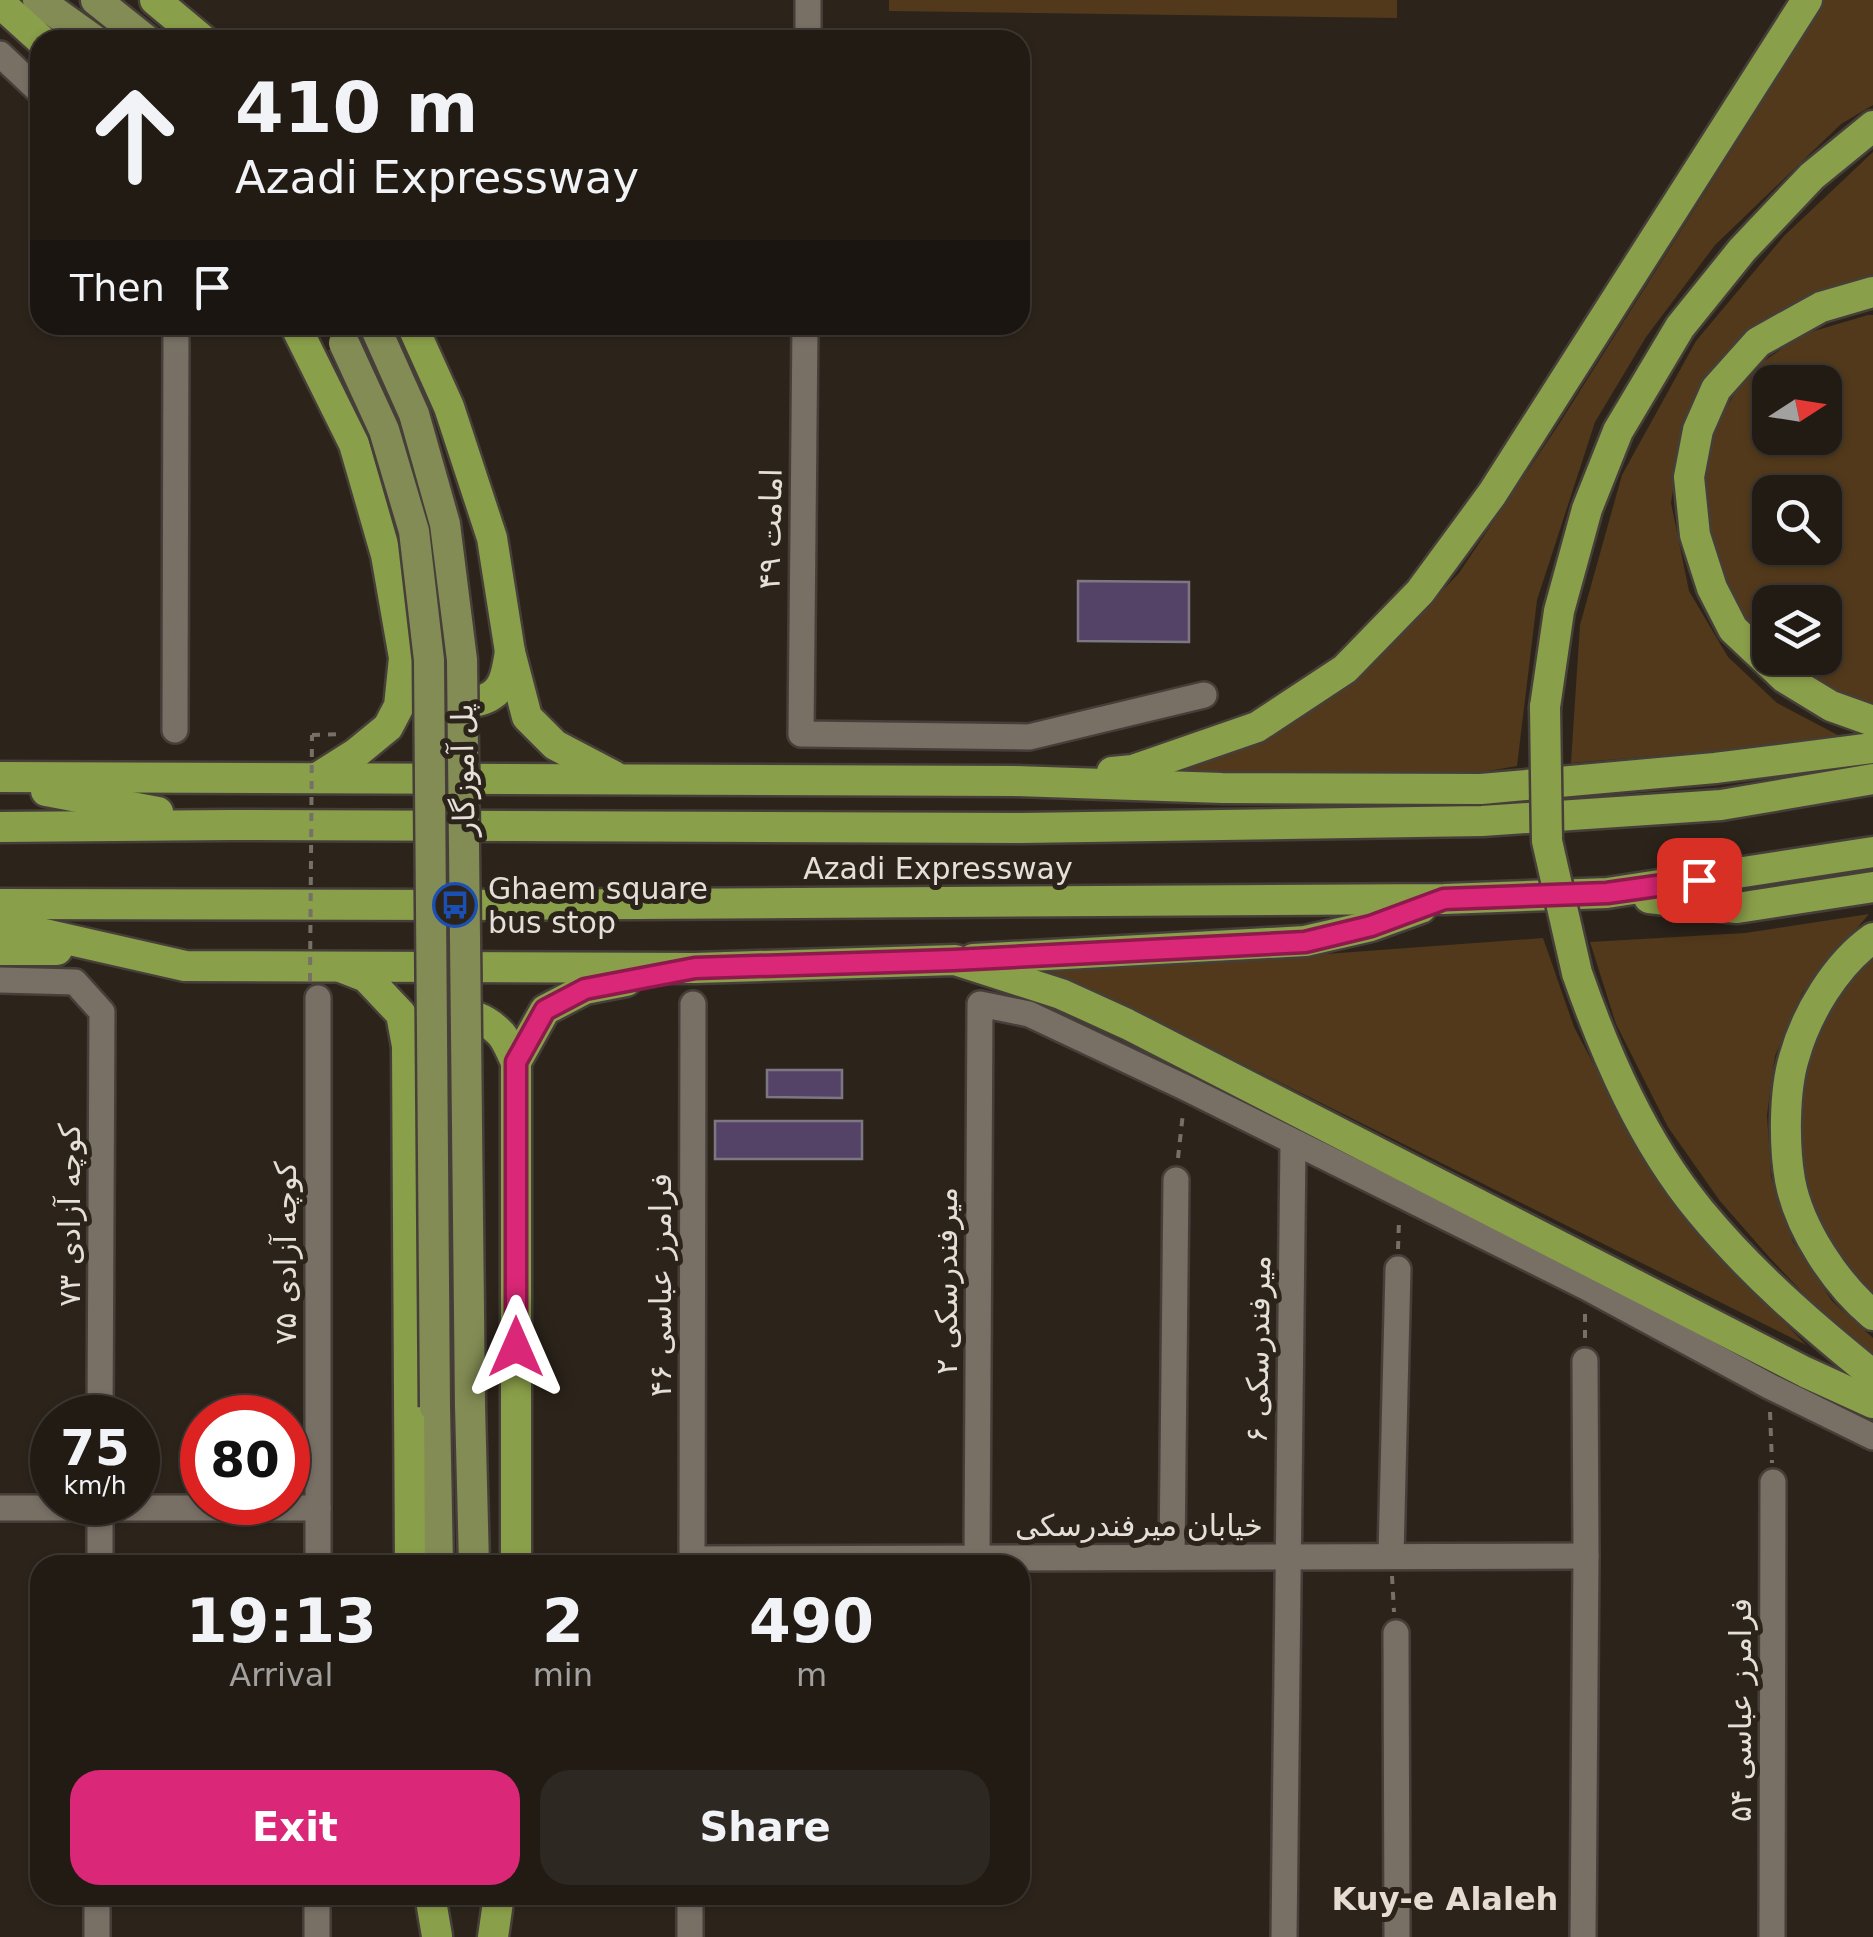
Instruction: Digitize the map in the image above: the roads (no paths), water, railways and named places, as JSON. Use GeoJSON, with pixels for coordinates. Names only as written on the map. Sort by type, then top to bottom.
{"type":"FeatureCollection","features":[{"type":"Feature","properties":{"kind":"highway"},"geometry":{"type":"LineString","coordinates":[[155,0],[191,30]]}},
{"type":"Feature","properties":{"kind":"highway"},"geometry":{"type":"LineString","coordinates":[[1014,781],[1132,770],[1256,726],[1344,669],[1420,592],[1492,494],[1806,0]]}},
{"type":"Feature","properties":{"kind":"highway"},"geometry":{"type":"LineString","coordinates":[[0,3],[30,30]]}},
{"type":"Feature","properties":{"kind":"highway"},"geometry":{"type":"LineString","coordinates":[[1873,126],[1812,176],[1742,250],[1680,327],[1618,431],[1586,509],[1560,611],[1545,707],[1547,841],[1577,973],[1601,1042],[1653,1143],[1698,1208],[1754,1271],[1821,1334],[1873,1375]]}},
{"type":"Feature","properties":{"kind":"highway"},"geometry":{"type":"LineString","coordinates":[[1873,292],[1821,306],[1758,342],[1716,390],[1698,430],[1689,477],[1695,534],[1712,588],[1734,629],[1784,678],[1831,706],[1873,721]]}},
{"type":"Feature","properties":{"kind":"highway"},"geometry":{"type":"LineString","coordinates":[[301,335],[354,444],[386,555],[407,678],[420,696],[445,703],[469,702],[492,696],[505,680],[510,652]]}},
{"type":"Feature","properties":{"kind":"highway"},"geometry":{"type":"LineString","coordinates":[[417,335],[449,407],[492,538],[510,652],[527,717],[556,745],[622,780]]}},
{"type":"Feature","properties":{"kind":"highway"},"geometry":{"type":"LineString","coordinates":[[316,778],[388,727],[399,706],[404,658]]}},
{"type":"Feature","properties":{"kind":"highway"},"geometry":{"type":"LineString","coordinates":[[0,780],[1014,781],[1222,788],[1481,789],[1715,768],[1873,748]]}},
{"type":"Feature","properties":{"kind":"highway","name":"Azadi Expressway"},"geometry":{"type":"LineString","coordinates":[[0,826],[1021,828],[1482,821],[1721,805],[1873,779]]}},
{"type":"Feature","properties":{"kind":"highway"},"geometry":{"type":"LineString","coordinates":[[0,780],[230,825]]}},
{"type":"Feature","properties":{"kind":"highway","name":"Azadi Expressway"},"geometry":{"type":"LineString","coordinates":[[0,904],[454,906],[1444,899],[1607,893],[1873,852]]}},
{"type":"Feature","properties":{"kind":"highway"},"geometry":{"type":"LineString","coordinates":[[1607,893],[1737,908],[1873,888]]}},
{"type":"Feature","properties":{"kind":"highway"},"geometry":{"type":"LineString","coordinates":[[0,924],[185,966],[321,982],[954,960],[1305,942],[1371,926],[1444,899]]}},
{"type":"Feature","properties":{"kind":"highway"},"geometry":{"type":"LineString","coordinates":[[1873,938],[1858,949],[1817,1000],[1793,1058],[1786,1121],[1790,1182],[1812,1241],[1852,1298],[1873,1315]]}},
{"type":"Feature","properties":{"kind":"highway"},"geometry":{"type":"LineString","coordinates":[[0,950],[112,949]]}},
{"type":"Feature","properties":{"kind":"highway"},"geometry":{"type":"LineString","coordinates":[[954,960],[1061,994],[1127,1024],[1805,1372],[1873,1403]]}},
{"type":"Feature","properties":{"kind":"highway"},"geometry":{"type":"LineString","coordinates":[[516,1062],[545,1010],[585,989],[695,968]]}},
{"type":"Feature","properties":{"kind":"highway"},"geometry":{"type":"LineString","coordinates":[[321,982],[366,977],[401,1014],[408,1046],[410,1555]]}},
{"type":"Feature","properties":{"kind":"highway"},"geometry":{"type":"LineString","coordinates":[[408,1046],[417,1032],[437,1018],[462,1014],[486,1020],[504,1037],[516,1062],[516,1555]]}},
{"type":"Feature","properties":{"kind":"highway"},"geometry":{"type":"LineString","coordinates":[[431,1905],[436,1936]]}},
{"type":"Feature","properties":{"kind":"highway"},"geometry":{"type":"LineString","coordinates":[[489,1937],[497,1905]]}},
{"type":"Feature","properties":{"kind":"main road"},"geometry":{"type":"LineString","coordinates":[[38,0],[80,30]]}},
{"type":"Feature","properties":{"kind":"main road"},"geometry":{"type":"LineString","coordinates":[[96,0],[134,30]]}},
{"type":"Feature","properties":{"kind":"main road","name":"پل آموزگار"},"geometry":{"type":"LineString","coordinates":[[338,335],[384,430],[414,531],[429,660],[438,1555]]}},
{"type":"Feature","properties":{"kind":"main road","name":"پل آموزگار"},"geometry":{"type":"LineString","coordinates":[[379,335],[414,414],[445,524],[462,660],[474,1555]]}},
{"type":"Feature","properties":{"kind":"main road"},"geometry":{"type":"LineString","coordinates":[[436,1936],[438,1905]]}},
{"type":"Feature","properties":{"kind":"main road"},"geometry":{"type":"LineString","coordinates":[[485,1905],[489,1937]]}},
{"type":"Feature","properties":{"kind":"street"},"geometry":{"type":"LineString","coordinates":[[808,0],[808,30]]}},
{"type":"Feature","properties":{"kind":"street"},"geometry":{"type":"LineString","coordinates":[[0,54],[30,82]]}},
{"type":"Feature","properties":{"kind":"street"},"geometry":{"type":"LineString","coordinates":[[175,730],[176,335]]}},
{"type":"Feature","properties":{"kind":"street","name":"امامت ۴۹"},"geometry":{"type":"LineString","coordinates":[[805,335],[801,734],[1030,737],[1204,695]]}},
{"type":"Feature","properties":{"kind":"street","name":"کوچه آزادی ۷۳"},"geometry":{"type":"LineString","coordinates":[[0,980],[75,982],[102,1012],[100,1395]]}},
{"type":"Feature","properties":{"kind":"street","name":"کوچه آزادی ۷۵"},"geometry":{"type":"LineString","coordinates":[[318,1555],[321,982]]}},
{"type":"Feature","properties":{"kind":"street","name":"فرامرز عباسی ۴۶"},"geometry":{"type":"LineString","coordinates":[[692,1555],[693,1004]]}},
{"type":"Feature","properties":{"kind":"street","name":"میرفندرسکی ۲"},"geometry":{"type":"LineString","coordinates":[[978,1555],[980,1004],[1029,1014],[1293,1142]]}},
{"type":"Feature","properties":{"kind":"street"},"geometry":{"type":"LineString","coordinates":[[1293,1142],[1586,1287],[1769,1386],[1873,1436]]}},
{"type":"Feature","properties":{"kind":"street","name":"میرفندرسکی ۶"},"geometry":{"type":"LineString","coordinates":[[1284,1937],[1293,1142]]}},
{"type":"Feature","properties":{"kind":"street"},"geometry":{"type":"LineString","coordinates":[[1172,1558],[1176,1180]]}},
{"type":"Feature","properties":{"kind":"street"},"geometry":{"type":"LineString","coordinates":[[1391,1556],[1398,1269]]}},
{"type":"Feature","properties":{"kind":"street"},"geometry":{"type":"LineString","coordinates":[[1583,1937],[1584,1361]]}},
{"type":"Feature","properties":{"kind":"street","name":"فرامرز عباسی ۵۴"},"geometry":{"type":"LineString","coordinates":[[1772,1937],[1773,1482]]}},
{"type":"Feature","properties":{"kind":"street"},"geometry":{"type":"LineString","coordinates":[[160,1506],[318,1508]]}},
{"type":"Feature","properties":{"kind":"street"},"geometry":{"type":"LineString","coordinates":[[0,1508],[30,1507]]}},
{"type":"Feature","properties":{"kind":"street"},"geometry":{"type":"LineString","coordinates":[[100,1525],[100,1555]]}},
{"type":"Feature","properties":{"kind":"street","name":"خیابان میرفندرسکی"},"geometry":{"type":"LineString","coordinates":[[1030,1558],[1586,1556]]}},
{"type":"Feature","properties":{"kind":"street"},"geometry":{"type":"LineString","coordinates":[[1396,1633],[1396,1937]]}},
{"type":"Feature","properties":{"kind":"street"},"geometry":{"type":"LineString","coordinates":[[97,1937],[98,1905]]}},
{"type":"Feature","properties":{"kind":"street"},"geometry":{"type":"LineString","coordinates":[[317,1905],[317,1937]]}},
{"type":"Feature","properties":{"kind":"street"},"geometry":{"type":"LineString","coordinates":[[690,1905],[690,1937]]}},
{"type":"Feature","properties":{"kind":"place","name":"Ghaem square bus stop"},"geometry":{"type":"Point","coordinates":[455,905]}},
{"type":"Feature","properties":{"kind":"district","name":"Kuy-e Alaleh"},"geometry":{"type":"Point","coordinates":[1445,1899]}}]}
